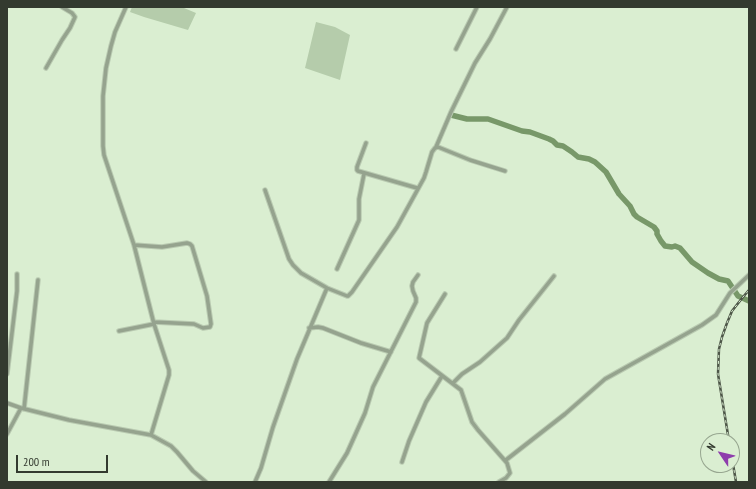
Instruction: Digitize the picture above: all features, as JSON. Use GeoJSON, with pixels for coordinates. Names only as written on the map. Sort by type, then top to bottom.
{"type":"FeatureCollection","features":[{"type":"Feature","properties":{"kind":"street"},"geometry":{"type":"LineString","coordinates":[[46,68],[75,17],[72,13],[62,7]]}},
{"type":"Feature","properties":{"kind":"street"},"geometry":{"type":"LineString","coordinates":[[126,7],[115,32],[106,68],[103,96],[103,139],[104,155],[134,245],[154,323],[169,370],[169,375],[152,435]]}},
{"type":"Feature","properties":{"kind":"street"},"geometry":{"type":"LineString","coordinates":[[456,49],[477,7]]}},
{"type":"Feature","properties":{"kind":"street"},"geometry":{"type":"LineString","coordinates":[[265,190],[291,263],[301,273],[327,288],[348,296],[397,227],[426,172],[432,152],[436,147],[475,63],[507,7]]}},
{"type":"Feature","properties":{"kind":"street"},"geometry":{"type":"LineString","coordinates":[[366,143],[357,170],[364,174],[417,188]]}},
{"type":"Feature","properties":{"kind":"street"},"geometry":{"type":"LineString","coordinates":[[436,147],[505,172]]}},
{"type":"Feature","properties":{"kind":"street"},"geometry":{"type":"LineString","coordinates":[[337,270],[359,220],[359,199],[364,174]]}},
{"type":"Feature","properties":{"kind":"street"},"geometry":{"type":"LineString","coordinates":[[119,331],[154,323],[194,324],[203,328],[210,327],[211,324],[207,296],[192,246],[190,244],[162,246],[134,245]]}},
{"type":"Feature","properties":{"kind":"street"},"geometry":{"type":"LineString","coordinates":[[7,374],[17,291],[17,274]]}},
{"type":"Feature","properties":{"kind":"street"},"geometry":{"type":"LineString","coordinates":[[329,482],[347,453],[365,413],[373,387],[416,300],[412,286],[418,275]]}},
{"type":"Feature","properties":{"kind":"street"},"geometry":{"type":"LineString","coordinates":[[506,460],[565,414],[605,379],[713,318],[720,310],[730,293],[749,275]]}},
{"type":"Feature","properties":{"kind":"street"},"geometry":{"type":"LineString","coordinates":[[452,383],[480,362],[507,338],[519,320],[554,276]]}},
{"type":"Feature","properties":{"kind":"street"},"geometry":{"type":"LineString","coordinates":[[7,434],[23,408],[38,280]]}},
{"type":"Feature","properties":{"kind":"street"},"geometry":{"type":"LineString","coordinates":[[255,482],[261,468],[296,359],[327,288]]}},
{"type":"Feature","properties":{"kind":"street"},"geometry":{"type":"LineString","coordinates":[[445,294],[427,323],[418,356],[461,390],[472,422],[506,460],[510,473],[506,478],[499,482]]}},
{"type":"Feature","properties":{"kind":"street"},"geometry":{"type":"LineString","coordinates":[[309,328],[323,328],[361,343],[391,352]]}},
{"type":"Feature","properties":{"kind":"street"},"geometry":{"type":"LineString","coordinates":[[402,462],[426,402],[442,376]]}},
{"type":"Feature","properties":{"kind":"street"},"geometry":{"type":"LineString","coordinates":[[7,403],[69,420],[152,435],[171,446],[193,471],[206,482]]}},
{"type":"Feature","properties":{"kind":"green space"},"geometry":{"type":"Polygon","coordinates":[[[132,7],[184,8],[196,13],[188,30],[130,12],[132,7]]]}},
{"type":"Feature","properties":{"kind":"green space"},"geometry":{"type":"Polygon","coordinates":[[[316,22],[335,27],[350,35],[340,80],[305,68],[316,22]]]}},
{"type":"Feature","properties":{"kind":"waterway"},"geometry":{"type":"LineString","coordinates":[[451,115],[467,119],[488,119],[522,131],[530,132],[549,139],[557,145],[563,146],[578,157],[595,162],[606,172],[619,194],[630,206],[634,214],[654,227],[665,246],[675,246],[680,248],[692,262],[719,279],[728,281],[738,296],[749,301]]}},
{"type":"Feature","properties":{"kind":"railway"},"geometry":{"type":"LineString","coordinates":[[728,433],[718,374],[719,349],[732,311],[749,290]]}},
{"type":"Feature","properties":{"kind":"railway"},"geometry":{"type":"LineString","coordinates":[[734,473],[736,482]]}}]}
